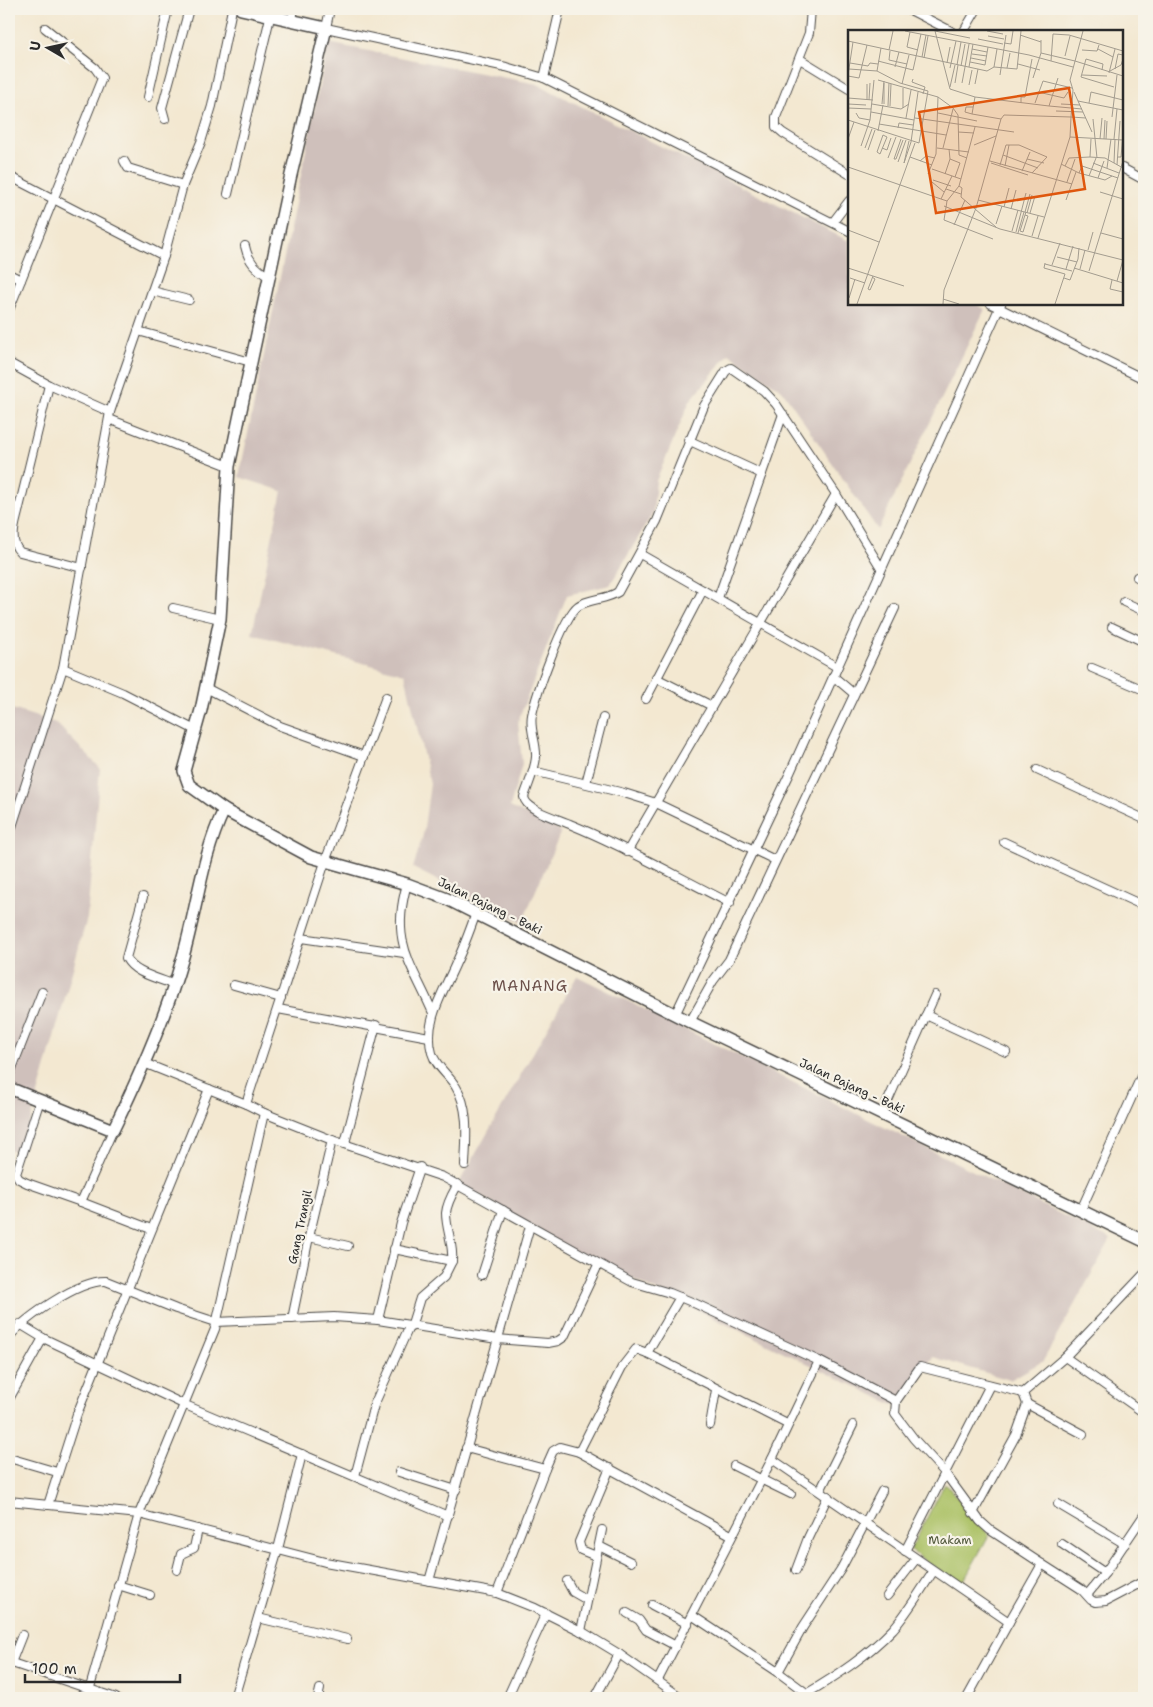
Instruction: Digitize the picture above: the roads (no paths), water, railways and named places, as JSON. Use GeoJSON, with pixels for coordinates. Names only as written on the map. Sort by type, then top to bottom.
{"type":"FeatureCollection","features":[{"type":"Feature","properties":{"kind":"main road"},"geometry":{"type":"LineString","coordinates":[[195,730],[206,688],[220,619],[229,466],[290,178],[326,28],[293,14],[241,9]]}},
{"type":"Feature","properties":{"kind":"main road","name":"Jalan Pajang - Baki"},"geometry":{"type":"LineString","coordinates":[[195,730],[186,761],[185,778],[195,790],[224,810],[300,853],[325,862],[426,890],[476,913],[675,1015],[1144,1241]]}},
{"type":"Feature","properties":{"kind":"main road"},"geometry":{"type":"LineString","coordinates":[[9,1088],[113,1130],[159,1030],[182,959],[204,863],[224,810]]}},
{"type":"Feature","properties":{"kind":"street"},"geometry":{"type":"LineString","coordinates":[[148,96],[168,9]]}},
{"type":"Feature","properties":{"kind":"street"},"geometry":{"type":"LineString","coordinates":[[165,119],[162,108],[189,9]]}},
{"type":"Feature","properties":{"kind":"street"},"geometry":{"type":"LineString","coordinates":[[9,836],[63,668],[109,415],[164,256],[183,186],[198,150],[212,106],[232,9]]}},
{"type":"Feature","properties":{"kind":"street"},"geometry":{"type":"LineString","coordinates":[[330,9],[326,28],[544,78],[848,230]]}},
{"type":"Feature","properties":{"kind":"street"},"geometry":{"type":"LineString","coordinates":[[544,78],[560,9]]}},
{"type":"Feature","properties":{"kind":"street"},"geometry":{"type":"LineString","coordinates":[[811,9],[809,33],[777,112],[776,127],[848,173]]}},
{"type":"Feature","properties":{"kind":"street"},"geometry":{"type":"LineString","coordinates":[[908,9],[949,30]]}},
{"type":"Feature","properties":{"kind":"street"},"geometry":{"type":"LineString","coordinates":[[965,30],[977,9]]}},
{"type":"Feature","properties":{"kind":"street"},"geometry":{"type":"LineString","coordinates":[[228,194],[271,12]]}},
{"type":"Feature","properties":{"kind":"street"},"geometry":{"type":"LineString","coordinates":[[9,310],[102,78],[95,68],[45,28]]}},
{"type":"Feature","properties":{"kind":"street"},"geometry":{"type":"LineString","coordinates":[[800,59],[848,88]]}},
{"type":"Feature","properties":{"kind":"street"},"geometry":{"type":"LineString","coordinates":[[124,161],[128,168],[183,186]]}},
{"type":"Feature","properties":{"kind":"street"},"geometry":{"type":"LineString","coordinates":[[1123,169],[1144,180]]}},
{"type":"Feature","properties":{"kind":"street"},"geometry":{"type":"LineString","coordinates":[[9,176],[164,256]]}},
{"type":"Feature","properties":{"kind":"street"},"geometry":{"type":"LineString","coordinates":[[833,222],[848,202]]}},
{"type":"Feature","properties":{"kind":"street"},"geometry":{"type":"LineString","coordinates":[[245,246],[252,264],[269,277]]}},
{"type":"Feature","properties":{"kind":"street"},"geometry":{"type":"LineString","coordinates":[[9,274],[21,280]]}},
{"type":"Feature","properties":{"kind":"street"},"geometry":{"type":"LineString","coordinates":[[152,291],[189,300]]}},
{"type":"Feature","properties":{"kind":"street"},"geometry":{"type":"LineString","coordinates":[[675,1015],[730,903],[1000,306],[1144,379]]}},
{"type":"Feature","properties":{"kind":"street"},"geometry":{"type":"LineString","coordinates":[[138,331],[251,362]]}},
{"type":"Feature","properties":{"kind":"street"},"geometry":{"type":"LineString","coordinates":[[9,362],[109,415],[229,466]]}},
{"type":"Feature","properties":{"kind":"street"},"geometry":{"type":"LineString","coordinates":[[730,903],[574,825],[534,809],[525,802],[524,797],[536,758],[531,728],[532,715],[550,656],[570,615],[577,607],[618,592],[657,521],[688,440],[704,406],[726,371],[731,368],[764,391],[783,414],[836,494],[881,568]]}},
{"type":"Feature","properties":{"kind":"street"},"geometry":{"type":"LineString","coordinates":[[50,385],[29,473],[18,508],[13,538],[15,547],[20,552],[82,568]]}},
{"type":"Feature","properties":{"kind":"street"},"geometry":{"type":"LineString","coordinates":[[718,598],[783,414]]}},
{"type":"Feature","properties":{"kind":"street"},"geometry":{"type":"LineString","coordinates":[[688,440],[762,474]]}},
{"type":"Feature","properties":{"kind":"street"},"geometry":{"type":"LineString","coordinates":[[627,852],[836,494]]}},
{"type":"Feature","properties":{"kind":"street"},"geometry":{"type":"LineString","coordinates":[[9,506],[18,508]]}},
{"type":"Feature","properties":{"kind":"street"},"geometry":{"type":"LineString","coordinates":[[640,554],[761,622],[836,667]]}},
{"type":"Feature","properties":{"kind":"street"},"geometry":{"type":"LineString","coordinates":[[646,698],[704,590]]}},
{"type":"Feature","properties":{"kind":"street"},"geometry":{"type":"LineString","coordinates":[[1124,602],[1144,611]]}},
{"type":"Feature","properties":{"kind":"street"},"geometry":{"type":"LineString","coordinates":[[173,608],[220,619]]}},
{"type":"Feature","properties":{"kind":"street"},"geometry":{"type":"LineString","coordinates":[[690,1022],[713,981],[729,960],[894,608]]}},
{"type":"Feature","properties":{"kind":"street"},"geometry":{"type":"LineString","coordinates":[[1112,627],[1144,642]]}},
{"type":"Feature","properties":{"kind":"street"},"geometry":{"type":"LineString","coordinates":[[63,668],[123,693],[195,730]]}},
{"type":"Feature","properties":{"kind":"street"},"geometry":{"type":"LineString","coordinates":[[1092,668],[1144,690]]}},
{"type":"Feature","properties":{"kind":"street"},"geometry":{"type":"LineString","coordinates":[[833,676],[853,694]]}},
{"type":"Feature","properties":{"kind":"street"},"geometry":{"type":"LineString","coordinates":[[656,678],[712,706]]}},
{"type":"Feature","properties":{"kind":"street"},"geometry":{"type":"LineString","coordinates":[[206,688],[280,726],[364,756]]}},
{"type":"Feature","properties":{"kind":"street"},"geometry":{"type":"LineString","coordinates":[[246,1104],[325,862],[386,697]]}},
{"type":"Feature","properties":{"kind":"street"},"geometry":{"type":"LineString","coordinates":[[586,783],[603,718]]}},
{"type":"Feature","properties":{"kind":"street"},"geometry":{"type":"LineString","coordinates":[[1036,770],[1144,819]]}},
{"type":"Feature","properties":{"kind":"street"},"geometry":{"type":"LineString","coordinates":[[533,771],[586,783],[656,803],[775,860]]}},
{"type":"Feature","properties":{"kind":"street"},"geometry":{"type":"LineString","coordinates":[[1004,842],[1144,906]]}},
{"type":"Feature","properties":{"kind":"street"},"geometry":{"type":"LineString","coordinates":[[408,884],[401,907],[400,920],[404,953],[433,1013]]}},
{"type":"Feature","properties":{"kind":"street"},"geometry":{"type":"LineString","coordinates":[[144,897],[126,958],[130,965],[137,970],[174,985]]}},
{"type":"Feature","properties":{"kind":"street"},"geometry":{"type":"LineString","coordinates":[[465,1166],[466,1127],[461,1095],[455,1085],[436,1064],[429,1037],[433,1013],[476,913]]}},
{"type":"Feature","properties":{"kind":"street"},"geometry":{"type":"LineString","coordinates":[[301,938],[404,953]]}},
{"type":"Feature","properties":{"kind":"street"},"geometry":{"type":"LineString","coordinates":[[234,985],[281,998]]}},
{"type":"Feature","properties":{"kind":"street"},"geometry":{"type":"LineString","coordinates":[[9,1076],[42,992]]}},
{"type":"Feature","properties":{"kind":"street"},"geometry":{"type":"LineString","coordinates":[[882,1114],[936,995]]}},
{"type":"Feature","properties":{"kind":"street"},"geometry":{"type":"LineString","coordinates":[[278,1009],[376,1025],[429,1037]]}},
{"type":"Feature","properties":{"kind":"street"},"geometry":{"type":"LineString","coordinates":[[926,1015],[1006,1052]]}},
{"type":"Feature","properties":{"kind":"street"},"geometry":{"type":"LineString","coordinates":[[344,1143],[376,1025]]}},
{"type":"Feature","properties":{"kind":"street"},"geometry":{"type":"LineString","coordinates":[[144,1063],[332,1140],[420,1168],[458,1184],[598,1265],[642,1287],[680,1297],[818,1361],[896,1401]]}},
{"type":"Feature","properties":{"kind":"street"},"geometry":{"type":"LineString","coordinates":[[1082,1210],[1144,1072]]}},
{"type":"Feature","properties":{"kind":"street"},"geometry":{"type":"LineString","coordinates":[[48,1505],[77,1414],[209,1090]]}},
{"type":"Feature","properties":{"kind":"street"},"geometry":{"type":"LineString","coordinates":[[40,1100],[16,1174],[19,1179],[151,1229]]}},
{"type":"Feature","properties":{"kind":"street"},"geometry":{"type":"LineString","coordinates":[[87,1698],[139,1514],[216,1325],[264,1113]]}},
{"type":"Feature","properties":{"kind":"street"},"geometry":{"type":"LineString","coordinates":[[81,1202],[113,1130]]}},
{"type":"Feature","properties":{"kind":"street","name":"Gang Trangil"},"geometry":{"type":"LineString","coordinates":[[292,1318],[308,1237],[332,1140]]}},
{"type":"Feature","properties":{"kind":"street"},"geometry":{"type":"LineString","coordinates":[[378,1320],[394,1250],[420,1168]]}},
{"type":"Feature","properties":{"kind":"street"},"geometry":{"type":"LineString","coordinates":[[355,1476],[374,1405],[408,1330],[420,1298],[444,1277],[452,1261],[453,1251],[446,1215],[449,1200],[458,1184]]}},
{"type":"Feature","properties":{"kind":"street"},"geometry":{"type":"LineString","coordinates":[[482,1275],[504,1210]]}},
{"type":"Feature","properties":{"kind":"street"},"geometry":{"type":"LineString","coordinates":[[429,1581],[530,1226]]}},
{"type":"Feature","properties":{"kind":"street"},"geometry":{"type":"LineString","coordinates":[[308,1237],[348,1246]]}},
{"type":"Feature","properties":{"kind":"street"},"geometry":{"type":"LineString","coordinates":[[394,1250],[452,1261]]}},
{"type":"Feature","properties":{"kind":"street"},"geometry":{"type":"LineString","coordinates":[[9,1337],[20,1324],[74,1291],[96,1280],[106,1281],[129,1289],[216,1325],[292,1318],[334,1317],[378,1320],[408,1330],[548,1343],[558,1341],[564,1336],[577,1313],[598,1265]]}},
{"type":"Feature","properties":{"kind":"street"},"geometry":{"type":"LineString","coordinates":[[1023,1393],[1065,1357],[1144,1274]]}},
{"type":"Feature","properties":{"kind":"street"},"geometry":{"type":"LineString","coordinates":[[647,1353],[680,1297]]}},
{"type":"Feature","properties":{"kind":"street"},"geometry":{"type":"LineString","coordinates":[[20,1324],[43,1338],[98,1362],[183,1404],[448,1516]]}},
{"type":"Feature","properties":{"kind":"street"},"geometry":{"type":"LineString","coordinates":[[9,1399],[43,1338]]}},
{"type":"Feature","properties":{"kind":"street"},"geometry":{"type":"LineString","coordinates":[[580,1452],[600,1408],[627,1358],[636,1349],[787,1424]]}},
{"type":"Feature","properties":{"kind":"street"},"geometry":{"type":"LineString","coordinates":[[1065,1357],[1144,1413]]}},
{"type":"Feature","properties":{"kind":"street"},"geometry":{"type":"LineString","coordinates":[[658,1680],[693,1616],[732,1535],[772,1459],[818,1361]]}},
{"type":"Feature","properties":{"kind":"street"},"geometry":{"type":"LineString","coordinates":[[1023,1393],[920,1367],[896,1401],[895,1414],[914,1439],[945,1473],[973,1512],[990,1530],[1095,1602],[1106,1602],[1144,1581]]}},
{"type":"Feature","properties":{"kind":"street"},"geometry":{"type":"LineString","coordinates":[[905,1551],[990,1385]]}},
{"type":"Feature","properties":{"kind":"street"},"geometry":{"type":"LineString","coordinates":[[710,1425],[716,1390]]}},
{"type":"Feature","properties":{"kind":"street"},"geometry":{"type":"LineString","coordinates":[[973,1512],[1016,1435],[1027,1404],[1023,1393]]}},
{"type":"Feature","properties":{"kind":"street"},"geometry":{"type":"LineString","coordinates":[[1027,1404],[1083,1434]]}},
{"type":"Feature","properties":{"kind":"street"},"geometry":{"type":"LineString","coordinates":[[820,1491],[853,1425]]}},
{"type":"Feature","properties":{"kind":"street"},"geometry":{"type":"LineString","coordinates":[[497,1593],[545,1469],[553,1451],[558,1447],[567,1447],[580,1452],[732,1535]]}},
{"type":"Feature","properties":{"kind":"street"},"geometry":{"type":"LineString","coordinates":[[466,1448],[545,1469]]}},
{"type":"Feature","properties":{"kind":"street"},"geometry":{"type":"LineString","coordinates":[[234,1698],[278,1549],[302,1454]]}},
{"type":"Feature","properties":{"kind":"street"},"geometry":{"type":"LineString","coordinates":[[9,1458],[57,1472]]}},
{"type":"Feature","properties":{"kind":"street"},"geometry":{"type":"LineString","coordinates":[[772,1459],[866,1522],[933,1572],[1009,1622]]}},
{"type":"Feature","properties":{"kind":"street"},"geometry":{"type":"LineString","coordinates":[[734,1466],[792,1494]]}},
{"type":"Feature","properties":{"kind":"street"},"geometry":{"type":"LineString","coordinates":[[596,1556],[581,1550],[579,1542],[610,1468]]}},
{"type":"Feature","properties":{"kind":"street"},"geometry":{"type":"LineString","coordinates":[[399,1472],[456,1490]]}},
{"type":"Feature","properties":{"kind":"street"},"geometry":{"type":"LineString","coordinates":[[778,1672],[803,1627],[841,1568],[882,1491]]}},
{"type":"Feature","properties":{"kind":"street"},"geometry":{"type":"LineString","coordinates":[[796,1570],[808,1538],[828,1496]]}},
{"type":"Feature","properties":{"kind":"street"},"geometry":{"type":"LineString","coordinates":[[9,1501],[139,1514],[325,1562],[497,1593],[546,1613],[582,1632],[619,1654],[682,1698]]}},
{"type":"Feature","properties":{"kind":"street"},"geometry":{"type":"LineString","coordinates":[[1058,1504],[1125,1544]]}},
{"type":"Feature","properties":{"kind":"street"},"geometry":{"type":"LineString","coordinates":[[1087,1595],[1106,1573],[1144,1515]]}},
{"type":"Feature","properties":{"kind":"street"},"geometry":{"type":"LineString","coordinates":[[177,1570],[181,1554],[194,1548],[198,1529]]}},
{"type":"Feature","properties":{"kind":"street"},"geometry":{"type":"LineString","coordinates":[[582,1632],[602,1530]]}},
{"type":"Feature","properties":{"kind":"street"},"geometry":{"type":"LineString","coordinates":[[1062,1544],[1106,1573]]}},
{"type":"Feature","properties":{"kind":"street"},"geometry":{"type":"LineString","coordinates":[[599,1546],[631,1562]]}},
{"type":"Feature","properties":{"kind":"street"},"geometry":{"type":"LineString","coordinates":[[887,1596],[916,1559]]}},
{"type":"Feature","properties":{"kind":"street"},"geometry":{"type":"LineString","coordinates":[[967,1698],[1042,1564]]}},
{"type":"Feature","properties":{"kind":"street"},"geometry":{"type":"LineString","coordinates":[[693,1616],[778,1672],[810,1696],[854,1664],[894,1627],[933,1572]]}},
{"type":"Feature","properties":{"kind":"street"},"geometry":{"type":"LineString","coordinates":[[567,1581],[573,1592],[588,1600]]}},
{"type":"Feature","properties":{"kind":"street"},"geometry":{"type":"LineString","coordinates":[[118,1585],[150,1595]]}},
{"type":"Feature","properties":{"kind":"street"},"geometry":{"type":"LineString","coordinates":[[652,1605],[688,1624]]}},
{"type":"Feature","properties":{"kind":"street"},"geometry":{"type":"LineString","coordinates":[[507,1698],[546,1613]]}},
{"type":"Feature","properties":{"kind":"street"},"geometry":{"type":"LineString","coordinates":[[627,1613],[639,1620],[646,1630],[676,1646]]}},
{"type":"Feature","properties":{"kind":"street"},"geometry":{"type":"LineString","coordinates":[[258,1618],[347,1639]]}},
{"type":"Feature","properties":{"kind":"street"},"geometry":{"type":"LineString","coordinates":[[22,1635],[10,1662],[116,1698]]}},
{"type":"Feature","properties":{"kind":"street"},"geometry":{"type":"LineString","coordinates":[[595,1698],[619,1654]]}},
{"type":"Feature","properties":{"kind":"street"},"geometry":{"type":"LineString","coordinates":[[318,1698],[320,1689]]}},
{"type":"Feature","properties":{"kind":"district","name":"MANANG"},"geometry":{"type":"Point","coordinates":[530,986]}},
{"type":"Feature","properties":{"kind":"park label","name":"Makam"},"geometry":{"type":"Point","coordinates":[950,1540]}}]}
